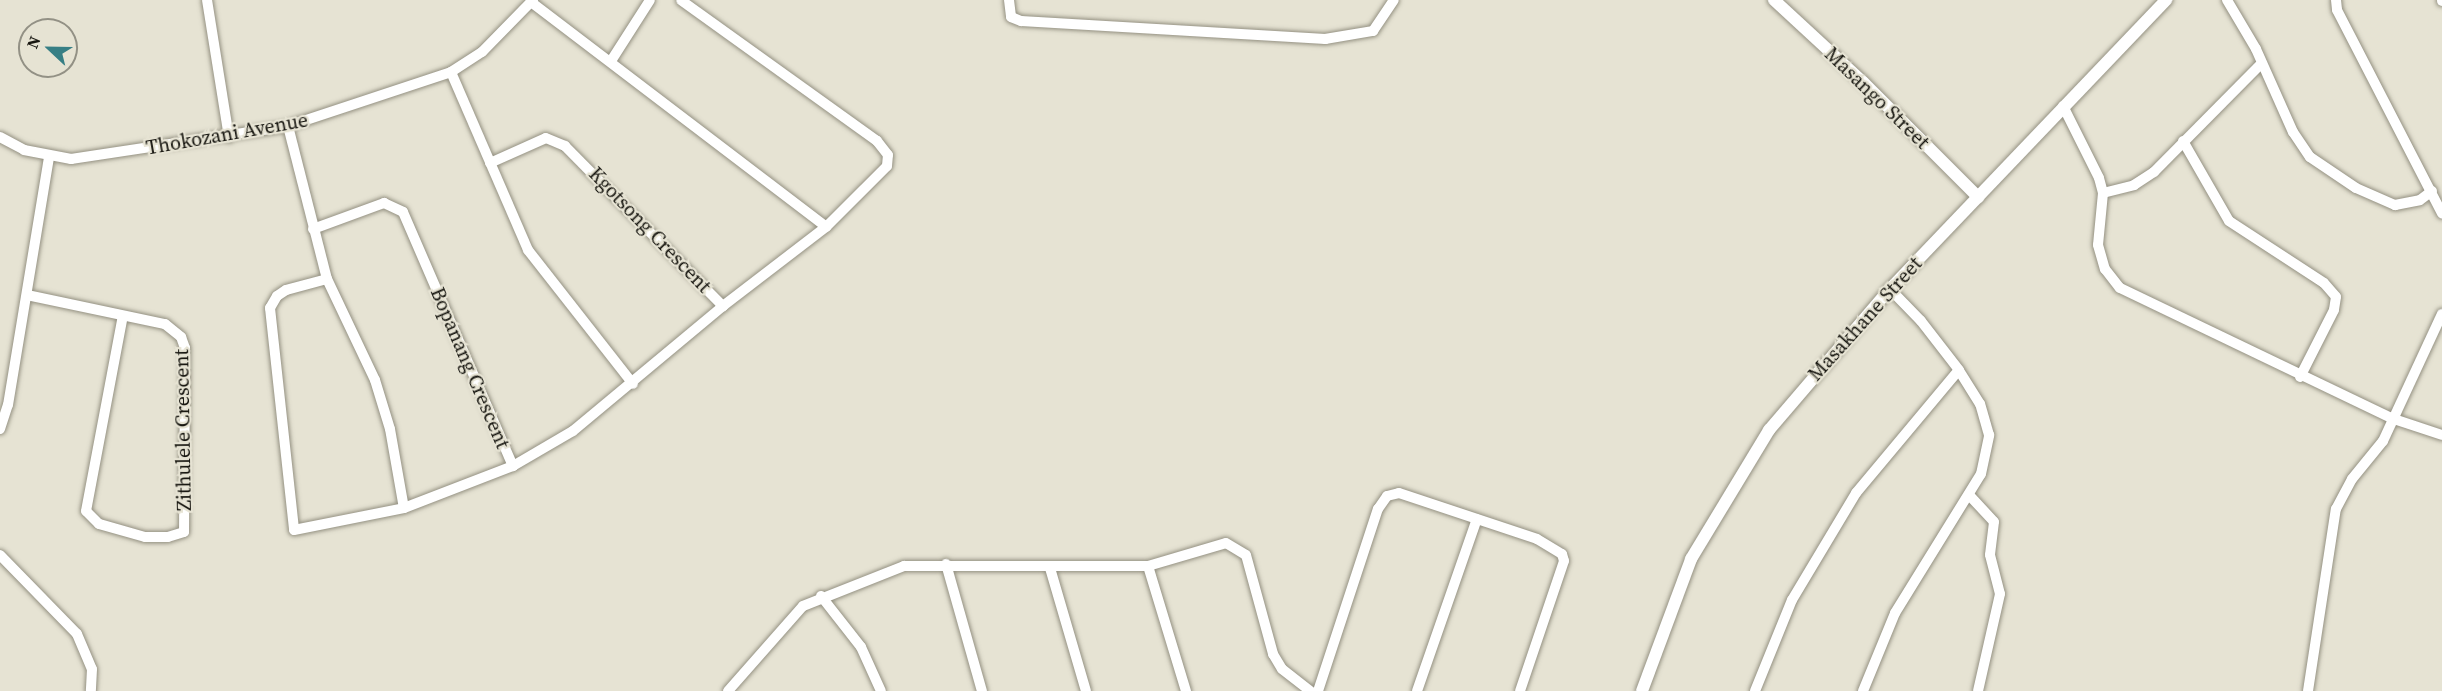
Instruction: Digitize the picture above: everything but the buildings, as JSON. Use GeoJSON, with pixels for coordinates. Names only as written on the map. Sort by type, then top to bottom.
{"type":"FeatureCollection","features":[{"type":"Feature","properties":{"kind":"street"},"geometry":{"type":"LineString","coordinates":[[207,0],[229,137]]}},
{"type":"Feature","properties":{"kind":"street"},"geometry":{"type":"LineString","coordinates":[[611,61],[650,0]]}},
{"type":"Feature","properties":{"kind":"street"},"geometry":{"type":"LineString","coordinates":[[681,0],[884,147],[887,166],[826,226],[723,306]]}},
{"type":"Feature","properties":{"kind":"street"},"geometry":{"type":"LineString","coordinates":[[1009,0],[1011,17],[1022,21],[1325,39],[1373,31],[1394,0]]}},
{"type":"Feature","properties":{"kind":"street","name":"Masango Street"},"geometry":{"type":"LineString","coordinates":[[1774,0],[1863,82],[1978,198]]}},
{"type":"Feature","properties":{"kind":"street","name":"Masakhane Street"},"geometry":{"type":"LineString","coordinates":[[1642,691],[1691,559],[1736,479],[1795,397],[1890,289],[2166,0]]}},
{"type":"Feature","properties":{"kind":"street"},"geometry":{"type":"LineString","coordinates":[[2227,0],[2262,63],[2293,132],[2322,166],[2356,188],[2395,205],[2409,204],[2432,191]]}},
{"type":"Feature","properties":{"kind":"street"},"geometry":{"type":"LineString","coordinates":[[2336,0],[2337,10],[2442,213]]}},
{"type":"Feature","properties":{"kind":"street"},"geometry":{"type":"LineString","coordinates":[[532,1],[826,226]]}},
{"type":"Feature","properties":{"kind":"street","name":"Thokozani Avenue"},"geometry":{"type":"LineString","coordinates":[[0,137],[49,158],[71,159],[229,137],[288,126],[451,72],[482,52],[532,1]]}},
{"type":"Feature","properties":{"kind":"street"},"geometry":{"type":"LineString","coordinates":[[2103,193],[2144,180],[2262,63]]}},
{"type":"Feature","properties":{"kind":"street"},"geometry":{"type":"LineString","coordinates":[[451,72],[528,250],[633,384]]}},
{"type":"Feature","properties":{"kind":"street"},"geometry":{"type":"LineString","coordinates":[[2063,106],[2103,193],[2098,245],[2105,269],[2120,288],[2300,377],[2391,418],[2442,435]]}},
{"type":"Feature","properties":{"kind":"street"},"geometry":{"type":"LineString","coordinates":[[288,126],[327,279],[375,380],[390,429],[404,508]]}},
{"type":"Feature","properties":{"kind":"street","name":"Kgotsong Crescent"},"geometry":{"type":"LineString","coordinates":[[489,163],[546,138],[565,146],[723,306],[633,384],[549,449],[513,466]]}},
{"type":"Feature","properties":{"kind":"street"},"geometry":{"type":"LineString","coordinates":[[2183,141],[2229,221],[2324,283],[2336,297],[2334,310],[2300,377]]}},
{"type":"Feature","properties":{"kind":"street"},"geometry":{"type":"LineString","coordinates":[[0,429],[8,405],[49,158]]}},
{"type":"Feature","properties":{"kind":"street","name":"Bopanang Crescent"},"geometry":{"type":"LineString","coordinates":[[313,229],[384,203],[403,212],[513,466],[404,508],[294,530],[270,308],[277,296],[286,290],[327,279]]}},
{"type":"Feature","properties":{"kind":"street"},"geometry":{"type":"LineString","coordinates":[[1863,691],[1895,613],[1970,496],[1986,460],[1989,435],[1980,404],[1959,370],[1921,321],[1890,289]]}},
{"type":"Feature","properties":{"kind":"street","name":"Zithulele Crescent"},"geometry":{"type":"LineString","coordinates":[[27,295],[165,324],[181,337],[185,348],[184,532],[168,537],[145,537],[99,524],[86,511],[123,316]]}},
{"type":"Feature","properties":{"kind":"street"},"geometry":{"type":"LineString","coordinates":[[2308,691],[2336,509],[2352,479],[2377,451],[2442,314]]}},
{"type":"Feature","properties":{"kind":"street"},"geometry":{"type":"LineString","coordinates":[[1755,691],[1792,600],[1856,493],[1959,370]]}},
{"type":"Feature","properties":{"kind":"street"},"geometry":{"type":"LineString","coordinates":[[1318,691],[1384,499],[1406,494],[1551,546],[1564,561],[1520,691]]}},
{"type":"Feature","properties":{"kind":"street"},"geometry":{"type":"LineString","coordinates":[[1970,496],[1994,522],[1990,555],[2000,594],[1978,691]]}},
{"type":"Feature","properties":{"kind":"street"},"geometry":{"type":"LineString","coordinates":[[1417,691],[1477,519]]}},
{"type":"Feature","properties":{"kind":"street"},"geometry":{"type":"LineString","coordinates":[[728,691],[795,613],[821,596],[904,566],[946,564],[1050,568],[1148,566],[1226,543],[1242,550],[1273,654],[1282,669],[1310,691]]}},
{"type":"Feature","properties":{"kind":"street"},"geometry":{"type":"LineString","coordinates":[[0,555],[77,634],[92,669],[91,691]]}},
{"type":"Feature","properties":{"kind":"street"},"geometry":{"type":"LineString","coordinates":[[946,564],[982,691]]}},
{"type":"Feature","properties":{"kind":"street"},"geometry":{"type":"LineString","coordinates":[[1148,566],[1186,691]]}},
{"type":"Feature","properties":{"kind":"street"},"geometry":{"type":"LineString","coordinates":[[1050,568],[1086,691]]}},
{"type":"Feature","properties":{"kind":"street"},"geometry":{"type":"LineString","coordinates":[[821,596],[861,648],[881,691]]}}]}
